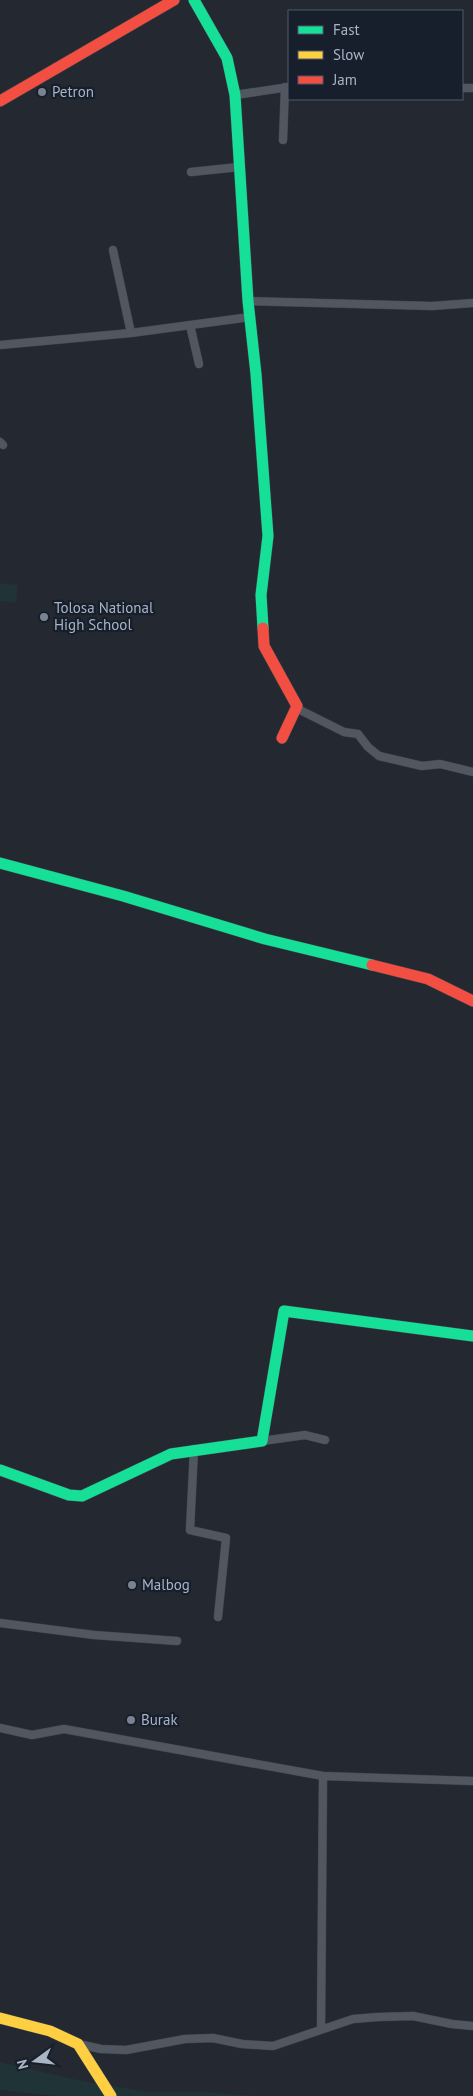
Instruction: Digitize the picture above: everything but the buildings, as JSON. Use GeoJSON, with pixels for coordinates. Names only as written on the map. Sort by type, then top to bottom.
{"type":"FeatureCollection","features":[{"type":"Feature","properties":{"kind":"main road"},"geometry":{"type":"LineString","coordinates":[[0,101],[174,0]]}},
{"type":"Feature","properties":{"kind":"main road"},"geometry":{"type":"LineString","coordinates":[[194,0],[227,58],[235,95],[248,301],[256,374],[268,536],[261,595],[264,646],[297,706],[282,738]]}},
{"type":"Feature","properties":{"kind":"main road"},"geometry":{"type":"LineString","coordinates":[[0,862],[123,896],[265,939],[428,979],[473,1001]]}},
{"type":"Feature","properties":{"kind":"main road"},"geometry":{"type":"LineString","coordinates":[[0,1470],[69,1495],[82,1496],[172,1454],[194,1449],[262,1441],[284,1311],[473,1336]]}},
{"type":"Feature","properties":{"kind":"main road"},"geometry":{"type":"LineString","coordinates":[[0,2018],[50,2031],[78,2044],[111,2096]]}},
{"type":"Feature","properties":{"kind":"street"},"geometry":{"type":"LineString","coordinates":[[235,95],[287,87],[283,140]]}},
{"type":"Feature","properties":{"kind":"street"},"geometry":{"type":"LineString","coordinates":[[191,172],[240,167]]}},
{"type":"Feature","properties":{"kind":"street"},"geometry":{"type":"LineString","coordinates":[[114,250],[131,333]]}},
{"type":"Feature","properties":{"kind":"street"},"geometry":{"type":"LineString","coordinates":[[248,301],[432,306],[473,303]]}},
{"type":"Feature","properties":{"kind":"street"},"geometry":{"type":"LineString","coordinates":[[0,345],[131,333],[250,317]]}},
{"type":"Feature","properties":{"kind":"street"},"geometry":{"type":"LineString","coordinates":[[190,325],[199,364]]}},
{"type":"Feature","properties":{"kind":"street"},"geometry":{"type":"LineString","coordinates":[[296,708],[344,732],[358,734],[368,747],[379,756],[422,766],[440,764],[473,772]]}},
{"type":"Feature","properties":{"kind":"street"},"geometry":{"type":"LineString","coordinates":[[262,1441],[305,1435],[325,1440]]}},
{"type":"Feature","properties":{"kind":"street"},"geometry":{"type":"LineString","coordinates":[[194,1449],[190,1530],[226,1538],[218,1617]]}},
{"type":"Feature","properties":{"kind":"street"},"geometry":{"type":"LineString","coordinates":[[0,1623],[94,1635],[177,1641]]}},
{"type":"Feature","properties":{"kind":"street"},"geometry":{"type":"LineString","coordinates":[[0,1728],[32,1735],[64,1730],[323,1776],[473,1781]]}},
{"type":"Feature","properties":{"kind":"street"},"geometry":{"type":"LineString","coordinates":[[321,2029],[323,1776]]}},
{"type":"Feature","properties":{"kind":"street"},"geometry":{"type":"LineString","coordinates":[[78,2044],[101,2049],[121,2050],[185,2039],[213,2038],[242,2044],[273,2046],[354,2019],[378,2016],[413,2016],[473,2026]]}},
{"type":"Feature","properties":{"kind":"green space"},"geometry":{"type":"Polygon","coordinates":[[[0,583],[18,585],[16,603],[0,601],[0,583]]]}},
{"type":"Feature","properties":{"kind":"green space"},"geometry":{"type":"Polygon","coordinates":[[[0,2062],[82,2081],[149,2092],[203,2092],[256,2096],[55,2096],[0,2090],[0,2062]]]}},
{"type":"Feature","properties":{"kind":"traffic: fast"},"geometry":{"type":"LineString","coordinates":[[194,0],[227,58],[235,95],[248,301],[256,374],[268,536],[261,595],[263,628]]}},
{"type":"Feature","properties":{"kind":"traffic: fast"},"geometry":{"type":"LineString","coordinates":[[0,863],[123,896],[265,939],[372,965]]}},
{"type":"Feature","properties":{"kind":"traffic: fast"},"geometry":{"type":"LineString","coordinates":[[0,1470],[69,1495],[82,1496],[171,1454],[262,1441],[284,1311],[473,1336]]}},
{"type":"Feature","properties":{"kind":"traffic: slow"},"geometry":{"type":"LineString","coordinates":[[0,2018],[50,2031],[78,2044],[111,2096]]}},
{"type":"Feature","properties":{"kind":"traffic: jam"},"geometry":{"type":"LineString","coordinates":[[0,101],[174,0]]}},
{"type":"Feature","properties":{"kind":"traffic: jam"},"geometry":{"type":"LineString","coordinates":[[263,628],[264,646],[297,706],[282,738]]}},
{"type":"Feature","properties":{"kind":"traffic: jam"},"geometry":{"type":"LineString","coordinates":[[372,965],[428,979],[473,1001]]}},
{"type":"Feature","properties":{"kind":"place","name":"Petron"},"geometry":{"type":"Point","coordinates":[42,92]}},
{"type":"Feature","properties":{"kind":"place","name":"Tolosa National High School"},"geometry":{"type":"Point","coordinates":[44,617]}},
{"type":"Feature","properties":{"kind":"place","name":"Malbog"},"geometry":{"type":"Point","coordinates":[132,1585]}},
{"type":"Feature","properties":{"kind":"place","name":"Burak"},"geometry":{"type":"Point","coordinates":[131,1720]}}]}
